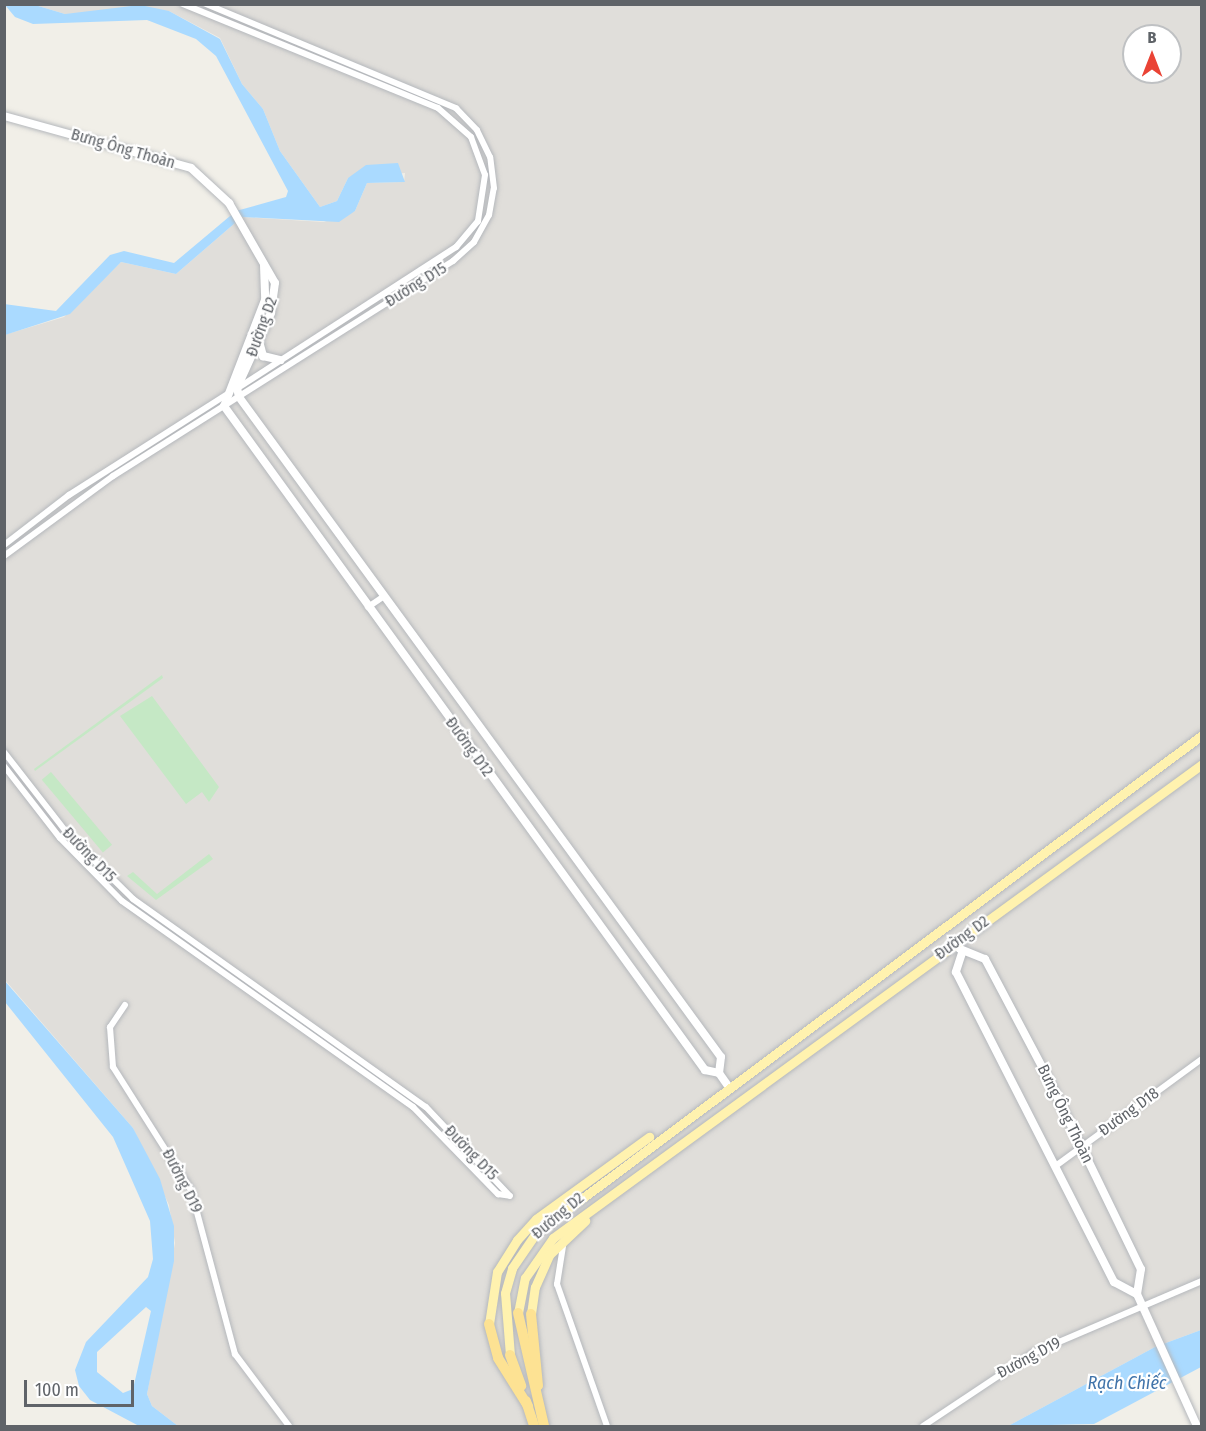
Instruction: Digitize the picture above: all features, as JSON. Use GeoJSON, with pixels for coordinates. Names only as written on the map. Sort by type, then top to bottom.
{"type":"FeatureCollection","features":[{"type":"Feature","properties":{"kind":"highway"},"geometry":{"type":"LineString","coordinates":[[518,1313],[533,1404]]}},
{"type":"Feature","properties":{"kind":"highway"},"geometry":{"type":"LineString","coordinates":[[531,1314],[534,1426]]}},
{"type":"Feature","properties":{"kind":"highway"},"geometry":{"type":"LineString","coordinates":[[489,1324],[498,1358],[533,1404]]}},
{"type":"Feature","properties":{"kind":"highway"},"geometry":{"type":"LineString","coordinates":[[510,1355],[544,1426]]}},
{"type":"Feature","properties":{"kind":"main road","name":"Đường D2"},"geometry":{"type":"LineString","coordinates":[[510,1355],[505,1293],[527,1243],[728,1086],[916,952],[990,894],[998,882],[1024,868],[1202,735]]}},
{"type":"Feature","properties":{"kind":"main road","name":"Đường D2"},"geometry":{"type":"LineString","coordinates":[[518,1313],[525,1278],[553,1238],[1202,764]]}},
{"type":"Feature","properties":{"kind":"main road"},"geometry":{"type":"LineString","coordinates":[[946,929],[956,943]]}},
{"type":"Feature","properties":{"kind":"main road"},"geometry":{"type":"LineString","coordinates":[[728,1086],[740,1103]]}},
{"type":"Feature","properties":{"kind":"main road","name":"Đường D2"},"geometry":{"type":"LineString","coordinates":[[489,1324],[497,1272],[536,1219],[693,1104],[712,1098]]}},
{"type":"Feature","properties":{"kind":"main road","name":"Đường D2"},"geometry":{"type":"LineString","coordinates":[[531,1314],[541,1270],[564,1240],[706,1132],[722,1113]]}},
{"type":"Feature","properties":{"kind":"main road","name":"Đường D2"},"geometry":{"type":"LineString","coordinates":[[695,1134],[706,1132]]}},
{"type":"Feature","properties":{"kind":"street","name":"Đường D15"},"geometry":{"type":"LineString","coordinates":[[183,4],[351,73],[457,121],[481,156],[483,204],[472,231],[447,255],[281,360],[238,393]]}},
{"type":"Feature","properties":{"kind":"street","name":"Đường D15"},"geometry":{"type":"LineString","coordinates":[[4,556],[75,501],[224,402],[461,256],[489,215],[493,166],[471,122],[437,97],[206,4]]}},
{"type":"Feature","properties":{"kind":"street"},"geometry":{"type":"LineString","coordinates":[[351,73],[354,65]]}},
{"type":"Feature","properties":{"kind":"street","name":"Bưng Ông Thoàn"},"geometry":{"type":"LineString","coordinates":[[4,116],[190,168],[229,203],[253,240]]}},
{"type":"Feature","properties":{"kind":"street","name":"Đường D2"},"geometry":{"type":"LineString","coordinates":[[238,393],[275,291],[263,258],[253,240]]}},
{"type":"Feature","properties":{"kind":"street","name":"Đường D2"},"geometry":{"type":"LineString","coordinates":[[224,402],[265,300],[263,258]]}},
{"type":"Feature","properties":{"kind":"street"},"geometry":{"type":"LineString","coordinates":[[260,337],[261,354],[281,360]]}},
{"type":"Feature","properties":{"kind":"street","name":"Đường D12"},"geometry":{"type":"LineString","coordinates":[[238,393],[383,597],[721,1057],[719,1073],[728,1086]]}},
{"type":"Feature","properties":{"kind":"street","name":"Đường D15"},"geometry":{"type":"LineString","coordinates":[[4,545],[69,495],[224,402]]}},
{"type":"Feature","properties":{"kind":"street","name":"Đường D12"},"geometry":{"type":"LineString","coordinates":[[224,402],[367,607],[705,1070],[719,1073]]}},
{"type":"Feature","properties":{"kind":"street"},"geometry":{"type":"LineString","coordinates":[[367,607],[383,597]]}},
{"type":"Feature","properties":{"kind":"street","name":"Đường D15"},"geometry":{"type":"LineString","coordinates":[[4,752],[71,837],[133,899],[417,1100],[510,1196],[498,1194],[413,1107],[122,901],[60,838],[4,766]]}},
{"type":"Feature","properties":{"kind":"street"},"geometry":{"type":"LineString","coordinates":[[956,943],[962,953]]}},
{"type":"Feature","properties":{"kind":"street","name":"Bưng Ông Thoàn"},"geometry":{"type":"LineString","coordinates":[[1137,1294],[1142,1269],[985,958],[962,953],[956,972],[1057,1165],[1114,1282],[1137,1294],[1144,1307],[1182,1387],[1197,1426]]}},
{"type":"Feature","properties":{"kind":"street","name":"Đường D19"},"geometry":{"type":"LineString","coordinates":[[125,1005],[110,1027],[113,1067],[190,1190],[235,1354],[289,1426]]}},
{"type":"Feature","properties":{"kind":"street","name":"Đường D18"},"geometry":{"type":"LineString","coordinates":[[1057,1165],[1202,1059]]}},
{"type":"Feature","properties":{"kind":"street"},"geometry":{"type":"LineString","coordinates":[[564,1240],[557,1284],[607,1426]]}},
{"type":"Feature","properties":{"kind":"street","name":"Đường D19"},"geometry":{"type":"LineString","coordinates":[[923,1426],[1033,1353],[1202,1281]]}},
{"type":"Feature","properties":{"kind":"shaded area"},"geometry":{"type":"Polygon","coordinates":[[[35,5],[1201,5],[1201,1330],[1155,1347],[1008,1426],[178,1426],[152,1406],[147,1394],[175,1243],[169,1205],[133,1128],[5,980],[4,335],[64,317],[121,262],[176,274],[242,217],[324,222],[355,211],[367,183],[404,182],[405,173],[348,178],[337,201],[320,207],[280,151],[263,109],[242,84],[220,38],[169,11],[65,14],[35,5]]]}},
{"type":"Feature","properties":{"kind":"green space"},"geometry":{"type":"Polygon","coordinates":[[[162,675],[163,678],[35,771],[34,769],[162,675]]]}},
{"type":"Feature","properties":{"kind":"green space"},"geometry":{"type":"Polygon","coordinates":[[[152,696],[219,787],[209,802],[202,792],[186,804],[120,716],[152,696]]]}},
{"type":"Feature","properties":{"kind":"green space"},"geometry":{"type":"Polygon","coordinates":[[[51,772],[112,845],[103,852],[42,780],[51,772]]]}},
{"type":"Feature","properties":{"kind":"green space"},"geometry":{"type":"Polygon","coordinates":[[[209,854],[213,859],[156,900],[127,876],[133,872],[157,894],[209,854]]]}},
{"type":"Feature","properties":{"kind":"water"},"geometry":{"type":"Polygon","coordinates":[[[5,5],[35,5],[65,14],[140,5],[169,11],[220,39],[242,84],[263,109],[280,151],[320,207],[337,201],[348,178],[366,165],[398,163],[405,182],[367,183],[355,211],[339,222],[242,217],[176,274],[121,262],[70,314],[5,335],[4,304],[56,311],[110,255],[124,251],[174,263],[236,211],[286,197],[288,191],[216,56],[196,39],[147,20],[33,24],[15,17],[5,5]]]}},
{"type":"Feature","properties":{"kind":"water"},"geometry":{"type":"Polygon","coordinates":[[[4,980],[133,1128],[160,1179],[174,1226],[174,1261],[147,1394],[152,1406],[178,1426],[139,1426],[90,1400],[79,1386],[75,1370],[86,1342],[148,1277],[153,1259],[150,1221],[113,1137],[5,1002],[4,980]],[[146,1307],[97,1352],[97,1372],[123,1393],[133,1389],[151,1311],[146,1307]]]}},
{"type":"Feature","properties":{"kind":"water","name":"Rạch Chiếc"},"geometry":{"type":"Polygon","coordinates":[[[1201,1330],[1201,1367],[1094,1424],[1008,1426],[1155,1347],[1201,1330]]]}}]}
